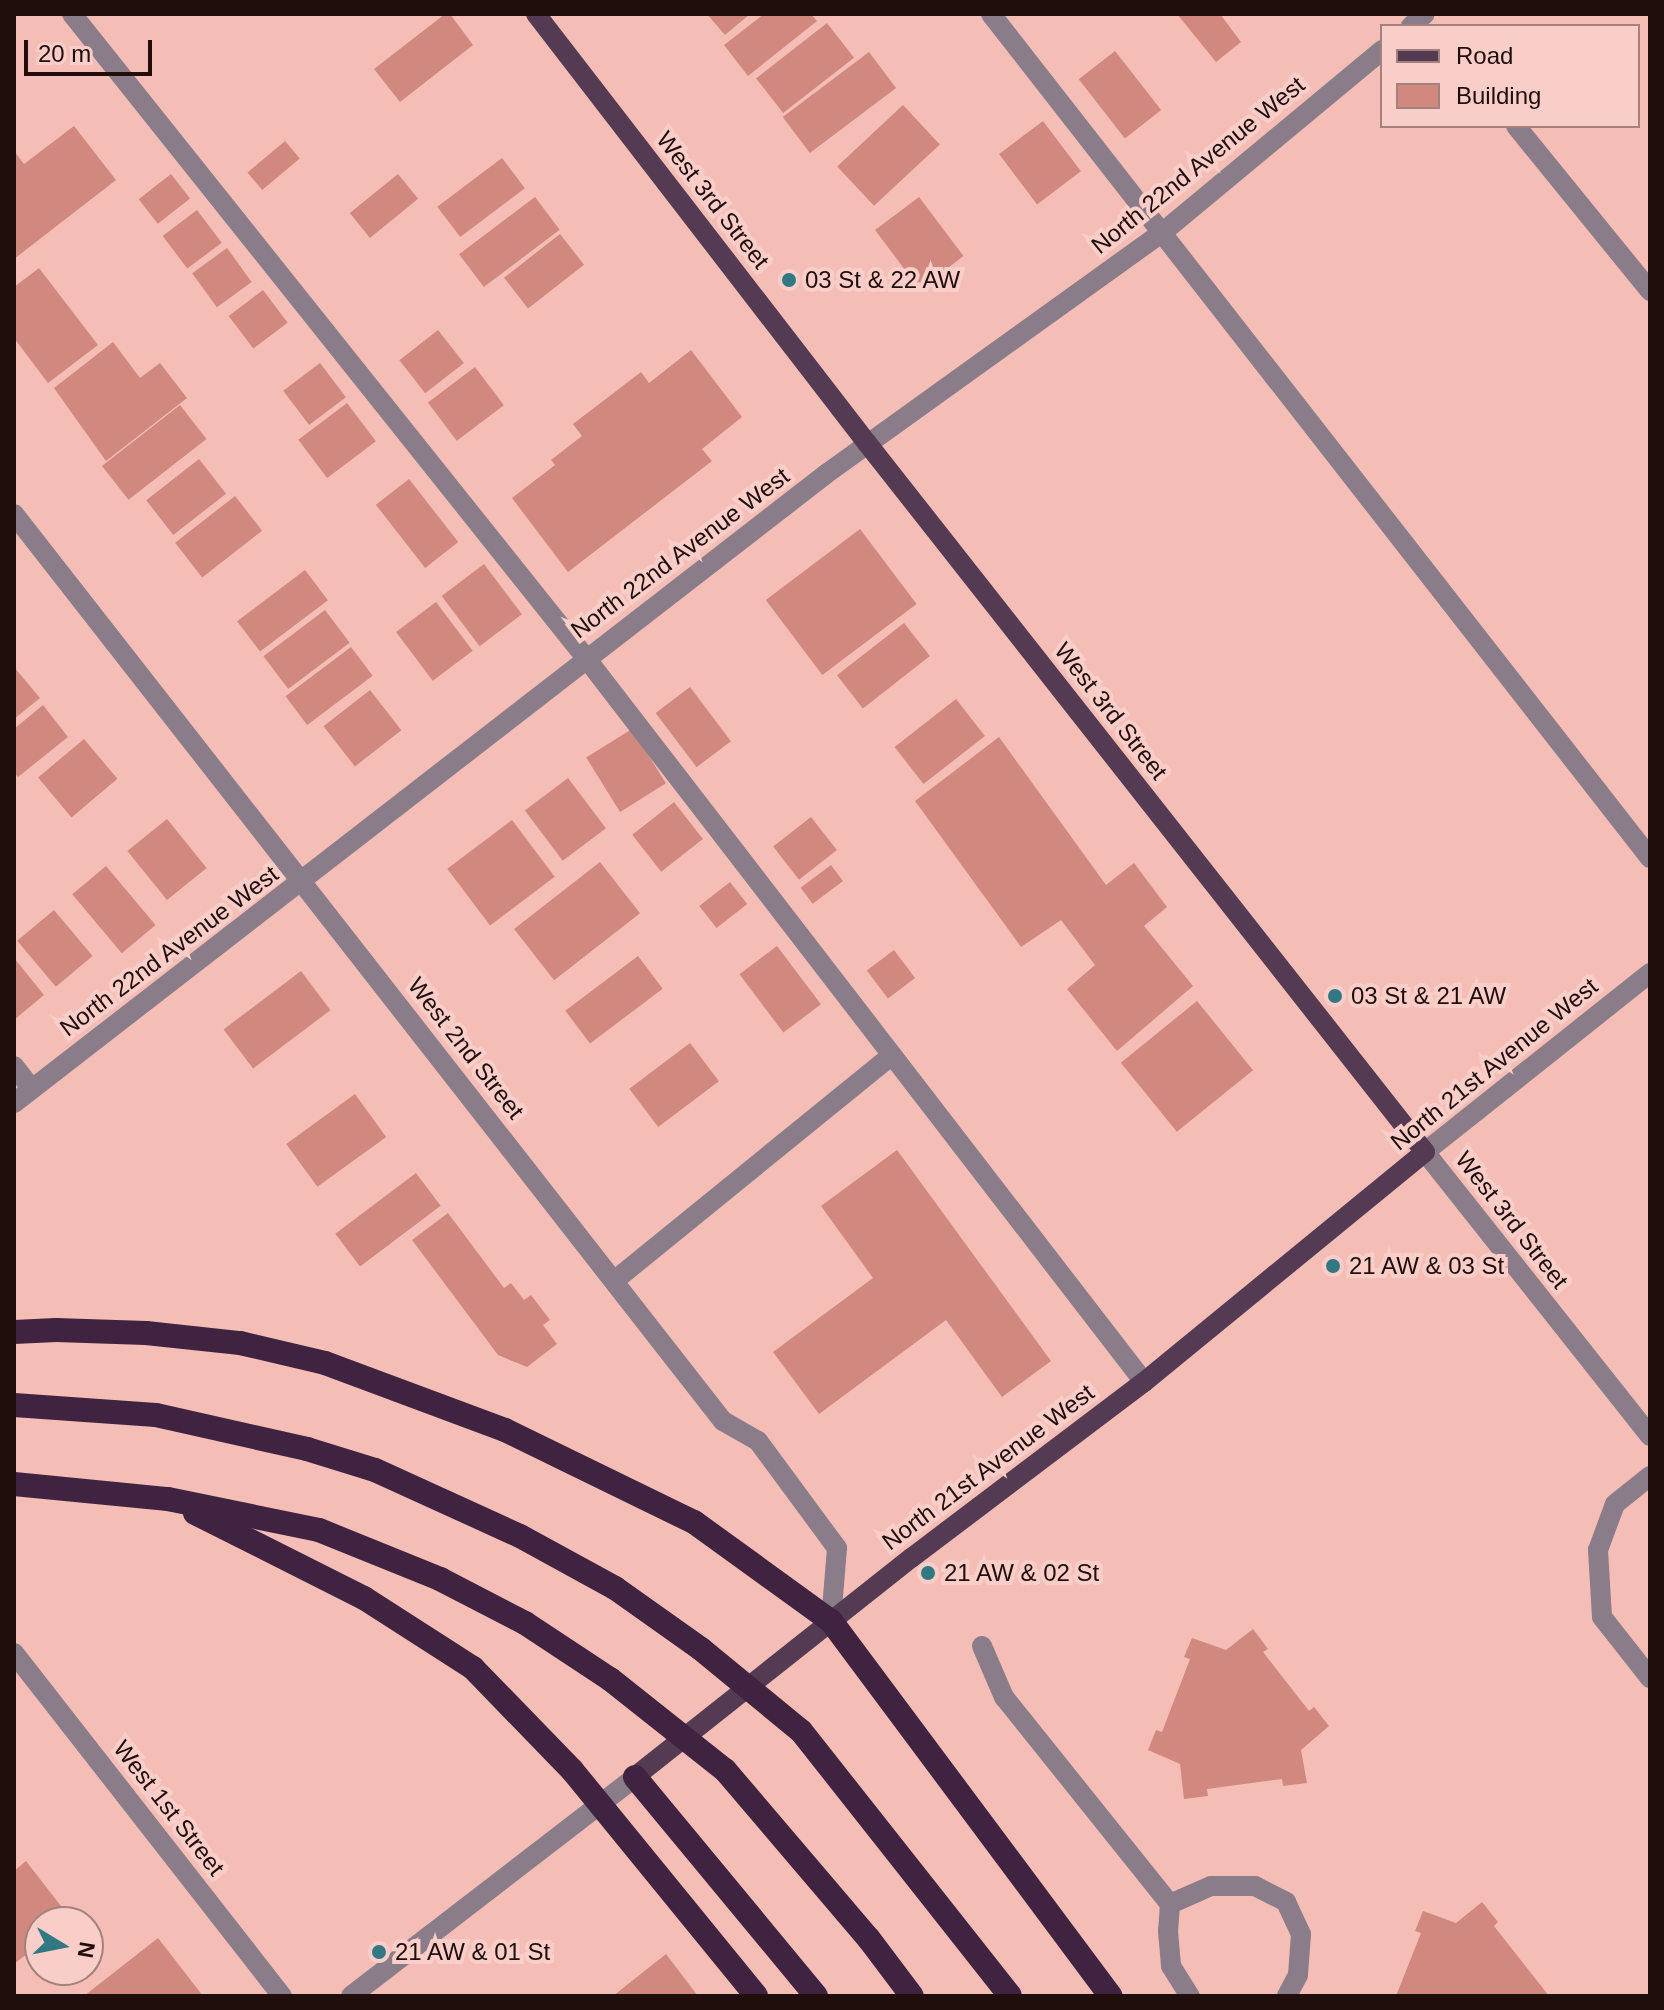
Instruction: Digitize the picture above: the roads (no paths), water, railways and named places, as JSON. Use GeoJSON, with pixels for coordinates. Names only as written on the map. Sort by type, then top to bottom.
{"type":"FeatureCollection","features":[{"type":"Feature","properties":{"kind":"highway"},"geometry":{"type":"LineString","coordinates":[[14,1332],[146,1333],[240,1343],[325,1363],[505,1430],[694,1522],[831,1621],[1111,1996]]}},
{"type":"Feature","properties":{"kind":"highway"},"geometry":{"type":"LineString","coordinates":[[14,1405],[156,1415],[307,1449],[375,1470],[520,1536],[615,1588],[701,1649],[801,1731],[1010,1996]]}},
{"type":"Feature","properties":{"kind":"highway"},"geometry":{"type":"LineString","coordinates":[[14,1484],[168,1499],[319,1530],[381,1552],[525,1623],[610,1679],[725,1770],[869,1939],[912,1996]]}},
{"type":"Feature","properties":{"kind":"highway"},"geometry":{"type":"LineString","coordinates":[[168,1499],[364,1598],[473,1668],[572,1770],[749,1987]]}},
{"type":"Feature","properties":{"kind":"highway"},"geometry":{"type":"LineString","coordinates":[[635,1777],[700,1851],[816,1996]]}},
{"type":"Feature","properties":{"kind":"main road","name":"West 3rd Street"},"geometry":{"type":"LineString","coordinates":[[536,14],[867,443],[1425,1152]]}},
{"type":"Feature","properties":{"kind":"main road","name":"North 21st Avenue West"},"geometry":{"type":"LineString","coordinates":[[635,1777],[831,1621],[1144,1382],[1425,1152]]}},
{"type":"Feature","properties":{"kind":"street"},"geometry":{"type":"LineString","coordinates":[[72,14],[586,658],[1144,1382]]}},
{"type":"Feature","properties":{"kind":"street"},"geometry":{"type":"LineString","coordinates":[[991,14],[1650,858]]}},
{"type":"Feature","properties":{"kind":"street","name":"North 22nd Avenue West"},"geometry":{"type":"LineString","coordinates":[[14,1103],[867,443],[1163,232],[1380,52]]}},
{"type":"Feature","properties":{"kind":"street"},"geometry":{"type":"LineString","coordinates":[[1518,128],[1650,291]]}},
{"type":"Feature","properties":{"kind":"street","name":"West 2nd Street"},"geometry":{"type":"LineString","coordinates":[[14,514],[304,881],[723,1421],[758,1441],[837,1548],[831,1621]]}},
{"type":"Feature","properties":{"kind":"street","name":"North 21st Avenue West"},"geometry":{"type":"LineString","coordinates":[[1425,1152],[1650,973]]}},
{"type":"Feature","properties":{"kind":"street"},"geometry":{"type":"LineString","coordinates":[[614,1281],[892,1055]]}},
{"type":"Feature","properties":{"kind":"street"},"geometry":{"type":"LineString","coordinates":[[14,1066],[32,1089]]}},
{"type":"Feature","properties":{"kind":"street","name":"West 3rd Street"},"geometry":{"type":"LineString","coordinates":[[1425,1152],[1650,1436]]}},
{"type":"Feature","properties":{"kind":"street"},"geometry":{"type":"LineString","coordinates":[[1650,1476],[1615,1504],[1598,1550],[1602,1617],[1650,1678]]}},
{"type":"Feature","properties":{"kind":"street"},"geometry":{"type":"LineString","coordinates":[[982,1646],[1004,1697],[1170,1904],[1168,1931],[1171,1966],[1190,1996]]}},
{"type":"Feature","properties":{"kind":"street","name":"West 1st Street"},"geometry":{"type":"LineString","coordinates":[[14,1653],[282,1996]]}},
{"type":"Feature","properties":{"kind":"street","name":"North 21st Avenue West"},"geometry":{"type":"LineString","coordinates":[[351,1996],[635,1777]]}},
{"type":"Feature","properties":{"kind":"street"},"geometry":{"type":"LineString","coordinates":[[1170,1904],[1211,1886],[1255,1886],[1286,1902],[1301,1934],[1298,1975],[1287,1996]]}},
{"type":"Feature","properties":{"kind":"place","name":"03 St & 22 AW"},"geometry":{"type":"Point","coordinates":[789,280]}},
{"type":"Feature","properties":{"kind":"place","name":"03 St & 21 AW"},"geometry":{"type":"Point","coordinates":[1335,996]}},
{"type":"Feature","properties":{"kind":"place","name":"21 AW & 03 St"},"geometry":{"type":"Point","coordinates":[1333,1266]}},
{"type":"Feature","properties":{"kind":"place","name":"21 AW & 02 St"},"geometry":{"type":"Point","coordinates":[928,1573]}},
{"type":"Feature","properties":{"kind":"place","name":"21 AW & 01 St"},"geometry":{"type":"Point","coordinates":[379,1952]}}]}
